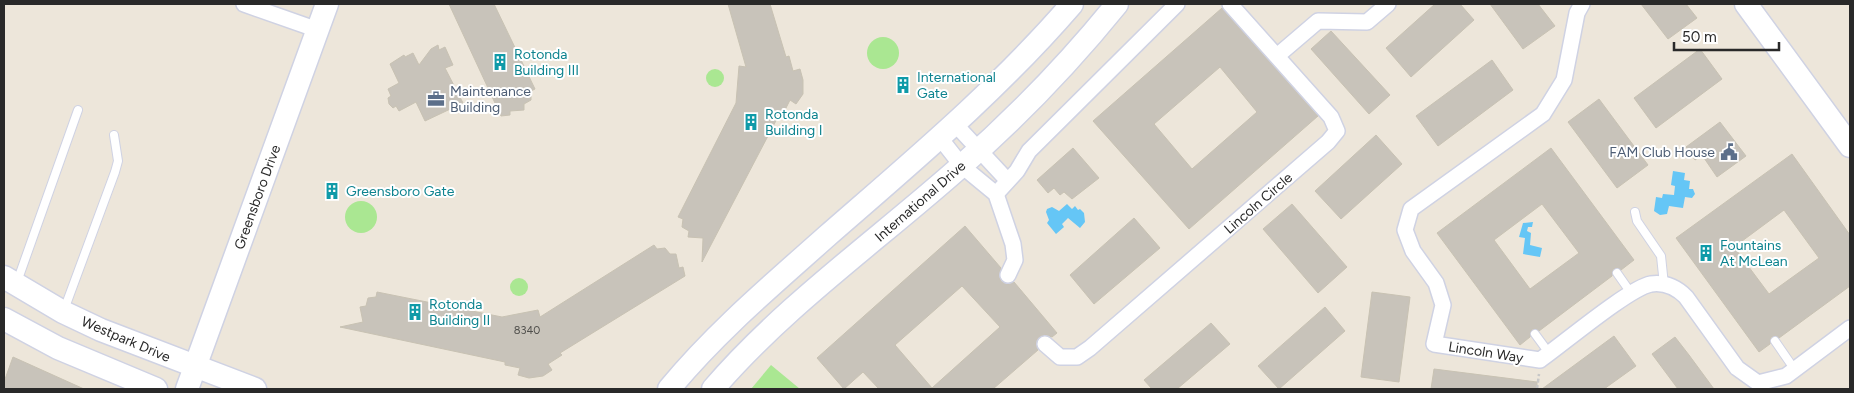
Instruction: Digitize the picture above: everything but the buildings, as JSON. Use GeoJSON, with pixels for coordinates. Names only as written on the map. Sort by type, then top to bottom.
{"type":"FeatureCollection","features":[{"type":"Feature","properties":{"kind":"main road","name":"Greensboro Drive"},"geometry":{"type":"LineString","coordinates":[[187,389],[327,4]]}},
{"type":"Feature","properties":{"kind":"main road"},"geometry":{"type":"LineString","coordinates":[[669,389],[734,318],[948,131],[1024,58],[1072,4]]}},
{"type":"Feature","properties":{"kind":"main road","name":"International Drive"},"geometry":{"type":"LineString","coordinates":[[713,389],[776,325],[962,166],[1058,70],[1117,4]]}},
{"type":"Feature","properties":{"kind":"main road"},"geometry":{"type":"LineString","coordinates":[[1746,4],[1850,146]]}},
{"type":"Feature","properties":{"kind":"main road","name":"Westpark Drive"},"geometry":{"type":"LineString","coordinates":[[10,281],[63,312],[126,341],[255,389]]}},
{"type":"Feature","properties":{"kind":"main road"},"geometry":{"type":"LineString","coordinates":[[5,323],[67,352],[156,389]]}},
{"type":"Feature","properties":{"kind":"street"},"geometry":{"type":"LineString","coordinates":[[244,4],[318,30]]}},
{"type":"Feature","properties":{"kind":"street"},"geometry":{"type":"LineString","coordinates":[[996,194],[1017,171],[1029,151],[1177,4]]}},
{"type":"Feature","properties":{"kind":"street","name":"Lincoln Circle"},"geometry":{"type":"LineString","coordinates":[[1045,344],[1060,357],[1078,357],[1328,142],[1337,131],[1331,116],[1230,4]]}},
{"type":"Feature","properties":{"kind":"street"},"geometry":{"type":"LineString","coordinates":[[1277,56],[1318,21],[1367,22],[1388,4]]}},
{"type":"Feature","properties":{"kind":"street","name":"Lincoln Way"},"geometry":{"type":"LineString","coordinates":[[1582,4],[1577,13],[1564,80],[1543,114],[1411,209],[1405,230],[1413,251],[1436,283],[1443,305],[1434,344],[1540,360],[1632,293],[1651,284],[1664,285]]}},
{"type":"Feature","properties":{"kind":"street"},"geometry":{"type":"LineString","coordinates":[[948,131],[979,148],[1008,180]]}},
{"type":"Feature","properties":{"kind":"street"},"geometry":{"type":"LineString","coordinates":[[948,131],[962,166],[996,194],[1013,244],[1015,260],[1008,275]]}},
{"type":"Feature","properties":{"kind":"street"},"geometry":{"type":"LineString","coordinates":[[1664,285],[1677,288],[1686,297],[1737,368],[1758,383],[1786,376],[1850,328]]}},
{"type":"Feature","properties":{"kind":"lane"},"geometry":{"type":"LineString","coordinates":[[10,281],[78,110]]}},
{"type":"Feature","properties":{"kind":"lane"},"geometry":{"type":"LineString","coordinates":[[63,312],[115,172],[118,161],[114,135]]}},
{"type":"Feature","properties":{"kind":"lane"},"geometry":{"type":"LineString","coordinates":[[1635,212],[1637,221],[1661,256],[1664,285]]}},
{"type":"Feature","properties":{"kind":"lane"},"geometry":{"type":"LineString","coordinates":[[1617,273],[1632,293]]}},
{"type":"Feature","properties":{"kind":"lane"},"geometry":{"type":"LineString","coordinates":[[1535,334],[1549,353]]}},
{"type":"Feature","properties":{"kind":"lane"},"geometry":{"type":"LineString","coordinates":[[1775,341],[1795,370]]}},
{"type":"Feature","properties":{"kind":"green space"},"geometry":{"type":"Polygon","coordinates":[[[883,37],[889,38],[894,42],[898,47],[898,59],[894,64],[889,68],[883,69],[877,68],[872,64],[868,59],[867,53],[868,47],[872,42],[877,38],[883,37]]]}},
{"type":"Feature","properties":{"kind":"green space"},"geometry":{"type":"Polygon","coordinates":[[[711,69],[719,69],[724,74],[722,85],[711,87],[706,82],[706,74],[711,69]]]}},
{"type":"Feature","properties":{"kind":"green space"},"geometry":{"type":"Polygon","coordinates":[[[361,201],[367,202],[372,206],[376,211],[376,223],[372,228],[367,232],[361,233],[355,232],[350,228],[346,223],[345,217],[346,211],[350,206],[355,202],[361,201]]]}},
{"type":"Feature","properties":{"kind":"green space"},"geometry":{"type":"Polygon","coordinates":[[[519,278],[525,281],[528,287],[525,293],[519,296],[513,293],[510,287],[513,281],[519,278]]]}},
{"type":"Feature","properties":{"kind":"green space"},"geometry":{"type":"Polygon","coordinates":[[[771,365],[800,389],[751,389],[771,365]]]}},
{"type":"Feature","properties":{"kind":"water"},"geometry":{"type":"Polygon","coordinates":[[[1673,171],[1685,173],[1684,180],[1690,181],[1689,189],[1693,189],[1695,194],[1692,198],[1685,197],[1683,208],[1669,206],[1667,214],[1660,215],[1654,211],[1656,197],[1662,198],[1663,194],[1674,195],[1675,186],[1671,185],[1673,171]]]}},
{"type":"Feature","properties":{"kind":"water"},"geometry":{"type":"Polygon","coordinates":[[[1067,204],[1072,209],[1075,206],[1084,213],[1085,222],[1080,228],[1068,218],[1062,224],[1064,227],[1056,234],[1047,223],[1049,220],[1046,212],[1047,209],[1052,207],[1059,211],[1067,204]]]}},
{"type":"Feature","properties":{"kind":"water"},"geometry":{"type":"Polygon","coordinates":[[[1533,222],[1532,227],[1528,227],[1527,231],[1531,233],[1530,245],[1542,248],[1540,257],[1523,254],[1525,238],[1519,237],[1523,223],[1533,222]]]}},
{"type":"Feature","properties":{"kind":"place","name":"Rotonda Building III"},"geometry":{"type":"Point","coordinates":[500,62]}},
{"type":"Feature","properties":{"kind":"place","name":"International Gate"},"geometry":{"type":"Point","coordinates":[903,85]}},
{"type":"Feature","properties":{"kind":"place","name":"Maintenance Building"},"geometry":{"type":"Point","coordinates":[436,99]}},
{"type":"Feature","properties":{"kind":"place","name":"Rotonda Building I"},"geometry":{"type":"Point","coordinates":[751,122]}},
{"type":"Feature","properties":{"kind":"place","name":"FAM Club House"},"geometry":{"type":"Point","coordinates":[1729,152]}},
{"type":"Feature","properties":{"kind":"place","name":"Greensboro Gate"},"geometry":{"type":"Point","coordinates":[332,191]}},
{"type":"Feature","properties":{"kind":"place","name":"Fountains At McLean"},"geometry":{"type":"Point","coordinates":[1706,253]}},
{"type":"Feature","properties":{"kind":"place","name":"Rotonda Building II"},"geometry":{"type":"Point","coordinates":[415,312]}}]}
